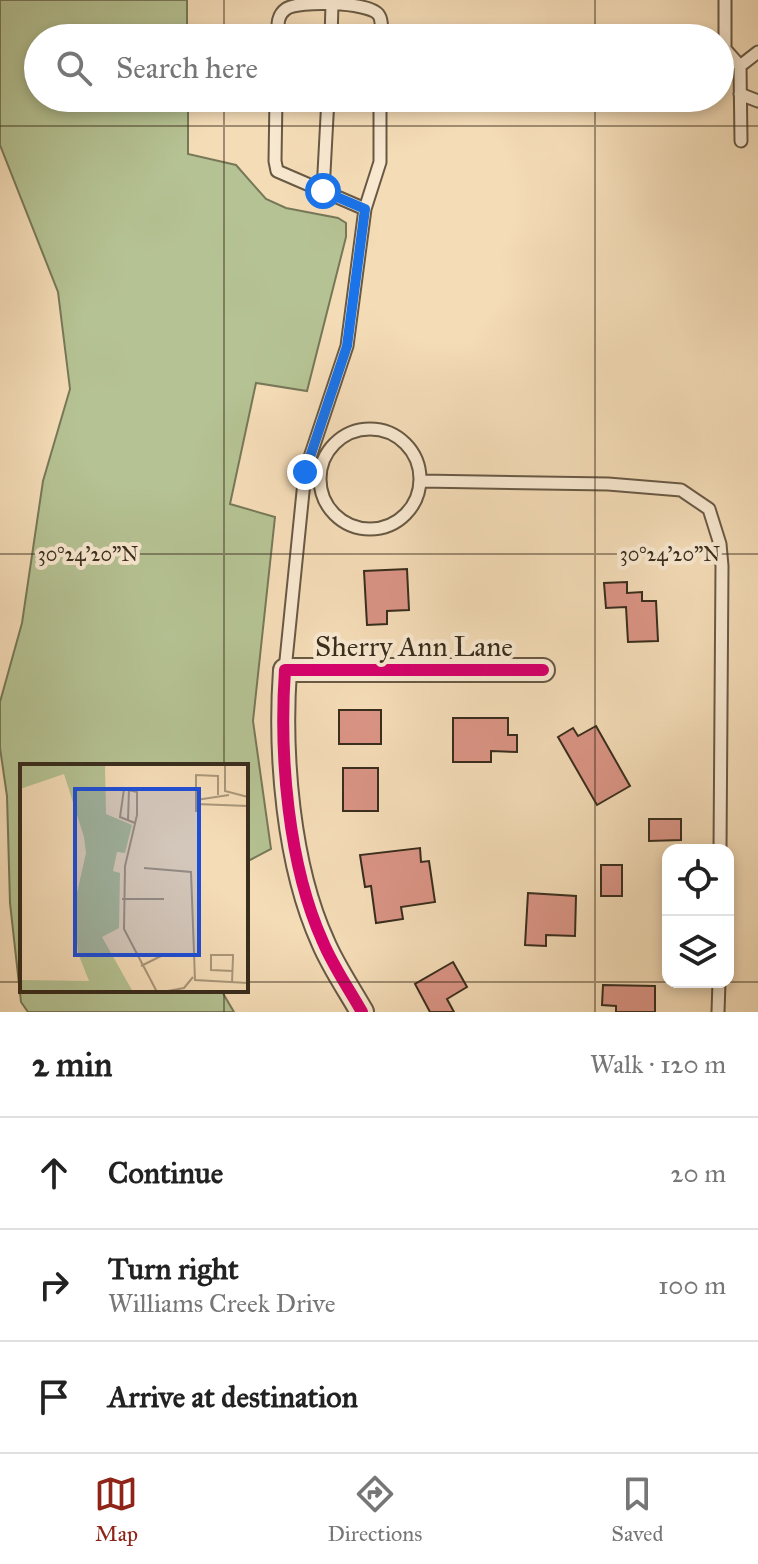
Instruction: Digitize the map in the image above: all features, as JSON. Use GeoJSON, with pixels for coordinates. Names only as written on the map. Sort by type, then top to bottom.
{"type":"FeatureCollection","features":[{"type":"Feature","properties":{"kind":"street","name":"Sherry Ann Lane"},"geometry":{"type":"LineString","coordinates":[[285,670],[543,670]]}},
{"type":"Feature","properties":{"kind":"street"},"geometry":{"type":"LineString","coordinates":[[285,670],[284,765],[302,881],[324,946],[362,1012]]}},
{"type":"Feature","properties":{"kind":"lane"},"geometry":{"type":"LineString","coordinates":[[725,0],[725,24]]}},
{"type":"Feature","properties":{"kind":"lane"},"geometry":{"type":"LineString","coordinates":[[278,24],[278,18],[286,8],[298,4],[364,5],[376,11],[381,24]]}},
{"type":"Feature","properties":{"kind":"lane"},"geometry":{"type":"LineString","coordinates":[[331,24],[332,4]]}},
{"type":"Feature","properties":{"kind":"lane"},"geometry":{"type":"LineString","coordinates":[[740,66],[758,52]]}},
{"type":"Feature","properties":{"kind":"lane"},"geometry":{"type":"LineString","coordinates":[[734,59],[740,66],[741,141]]}},
{"type":"Feature","properties":{"kind":"lane"},"geometry":{"type":"LineString","coordinates":[[740,94],[758,101]]}},
{"type":"Feature","properties":{"kind":"lane"},"geometry":{"type":"LineString","coordinates":[[276,112],[277,171],[365,209]]}},
{"type":"Feature","properties":{"kind":"lane"},"geometry":{"type":"LineString","coordinates":[[323,191],[327,112]]}},
{"type":"Feature","properties":{"kind":"lane"},"geometry":{"type":"LineString","coordinates":[[285,670],[305,472],[347,346],[365,209],[380,162],[380,112]]}},
{"type":"Feature","properties":{"kind":"lane"},"geometry":{"type":"LineString","coordinates":[[364,429],[381,430],[397,437],[410,448],[419,464],[421,481],[418,497],[410,511],[398,522],[367,530],[351,526],[327,506],[321,491],[320,475],[324,459],[333,445],[347,434],[364,429]]}},
{"type":"Feature","properties":{"kind":"lane"},"geometry":{"type":"LineString","coordinates":[[305,472],[320,475]]}},
{"type":"Feature","properties":{"kind":"lane"},"geometry":{"type":"LineString","coordinates":[[421,481],[608,484],[681,490],[709,509],[720,544],[722,566],[720,844]]}},
{"type":"Feature","properties":{"kind":"lane"},"geometry":{"type":"LineString","coordinates":[[718,1012],[719,988]]}},
{"type":"Feature","properties":{"kind":"green space"},"geometry":{"type":"Polygon","coordinates":[[[0,0],[187,0],[187,24],[24,24],[24,112],[188,112],[188,154],[236,165],[266,199],[286,208],[338,218],[346,223],[346,237],[307,391],[256,383],[230,504],[275,517],[253,721],[271,849],[248,861],[248,764],[20,764],[20,992],[222,992],[234,1012],[28,1012],[21,1002],[10,903],[0,702],[22,623],[43,481],[70,389],[58,292],[0,145],[0,0]]]}},
{"type":"Feature","properties":{"kind":"building"},"geometry":{"type":"Polygon","coordinates":[[[407,569],[409,610],[387,611],[387,624],[367,625],[364,571],[407,569]]]}},
{"type":"Feature","properties":{"kind":"building"},"geometry":{"type":"Polygon","coordinates":[[[627,582],[627,593],[642,592],[642,601],[656,601],[658,641],[628,642],[626,607],[606,608],[604,583],[627,582]]]}},
{"type":"Feature","properties":{"kind":"building"},"geometry":{"type":"Polygon","coordinates":[[[339,710],[381,710],[381,744],[339,744],[339,710]]]}},
{"type":"Feature","properties":{"kind":"building"},"geometry":{"type":"Polygon","coordinates":[[[453,718],[508,718],[508,735],[517,735],[517,752],[491,751],[491,762],[453,762],[453,718]]]}},
{"type":"Feature","properties":{"kind":"building"},"geometry":{"type":"Polygon","coordinates":[[[596,726],[630,786],[597,805],[558,737],[573,728],[578,736],[596,726]]]}},
{"type":"Feature","properties":{"kind":"building"},"geometry":{"type":"Polygon","coordinates":[[[343,768],[378,768],[378,811],[343,811],[343,768]]]}},
{"type":"Feature","properties":{"kind":"building"},"geometry":{"type":"Polygon","coordinates":[[[649,819],[681,819],[681,840],[649,841],[649,819]]]}},
{"type":"Feature","properties":{"kind":"building"},"geometry":{"type":"Polygon","coordinates":[[[420,848],[421,862],[429,861],[435,902],[401,907],[403,919],[376,923],[371,886],[365,887],[360,855],[420,848]]]}},
{"type":"Feature","properties":{"kind":"building"},"geometry":{"type":"Polygon","coordinates":[[[601,865],[622,865],[622,896],[601,896],[601,865]]]}},
{"type":"Feature","properties":{"kind":"building"},"geometry":{"type":"Polygon","coordinates":[[[528,893],[576,896],[575,936],[546,935],[546,946],[525,945],[528,893]]]}},
{"type":"Feature","properties":{"kind":"building"},"geometry":{"type":"Polygon","coordinates":[[[453,962],[467,987],[447,999],[454,1012],[430,1012],[415,984],[453,962]]]}},
{"type":"Feature","properties":{"kind":"building"},"geometry":{"type":"Polygon","coordinates":[[[603,985],[655,986],[655,1012],[616,1012],[616,1006],[602,1005],[603,985]]]}},
{"type":"Feature","properties":{"kind":"cycle path"},"geometry":{"type":"LineString","coordinates":[[362,1012],[327,951],[301,879],[285,773],[285,670],[543,670]]}},
{"type":"Feature","properties":{"kind":"route"},"geometry":{"type":"LineString","coordinates":[[305,472],[347,346],[365,209],[323,191]]}}]}
